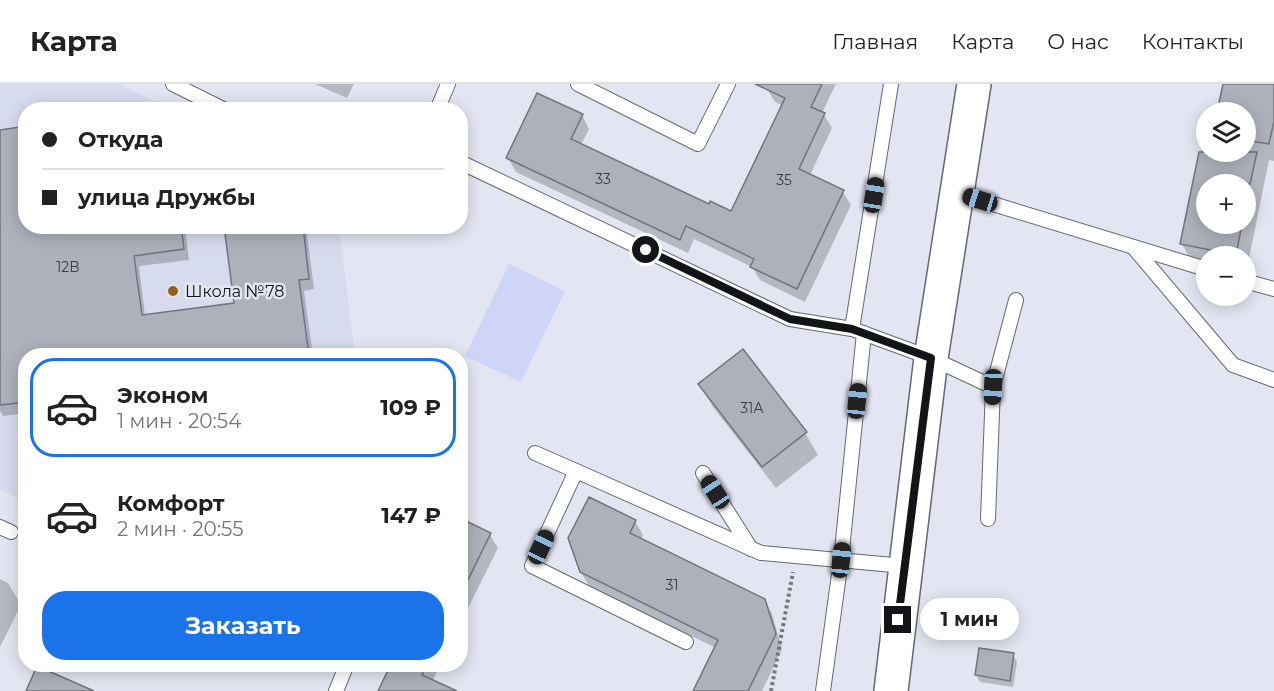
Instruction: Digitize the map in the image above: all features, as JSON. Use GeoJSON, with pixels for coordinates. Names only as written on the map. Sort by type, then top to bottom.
{"type":"FeatureCollection","features":[{"type":"Feature","properties":{"kind":"street"},"geometry":{"type":"LineString","coordinates":[[891,691],[904,567],[931,358],[974,84]]}},
{"type":"Feature","properties":{"kind":"lane"},"geometry":{"type":"LineString","coordinates":[[173,84],[209,102]]}},
{"type":"Feature","properties":{"kind":"lane"},"geometry":{"type":"LineString","coordinates":[[440,102],[448,84]]}},
{"type":"Feature","properties":{"kind":"lane"},"geometry":{"type":"LineString","coordinates":[[578,84],[698,144],[728,84]]}},
{"type":"Feature","properties":{"kind":"lane"},"geometry":{"type":"LineString","coordinates":[[823,691],[841,560],[858,331],[891,84]]}},
{"type":"Feature","properties":{"kind":"lane"},"geometry":{"type":"LineString","coordinates":[[468,166],[790,319],[858,331],[931,358],[993,387]]}},
{"type":"Feature","properties":{"kind":"lane"},"geometry":{"type":"LineString","coordinates":[[957,193],[1196,266]]}},
{"type":"Feature","properties":{"kind":"lane"},"geometry":{"type":"LineString","coordinates":[[1134,248],[1233,365],[1274,380]]}},
{"type":"Feature","properties":{"kind":"lane"},"geometry":{"type":"LineString","coordinates":[[1256,284],[1274,289]]}},
{"type":"Feature","properties":{"kind":"lane"},"geometry":{"type":"LineString","coordinates":[[988,519],[993,387],[1016,300]]}},
{"type":"Feature","properties":{"kind":"lane"},"geometry":{"type":"LineString","coordinates":[[535,453],[761,553],[904,567]]}},
{"type":"Feature","properties":{"kind":"lane"},"geometry":{"type":"LineString","coordinates":[[576,471],[532,566],[686,642]]}},
{"type":"Feature","properties":{"kind":"lane"},"geometry":{"type":"LineString","coordinates":[[703,473],[751,549]]}},
{"type":"Feature","properties":{"kind":"lane"},"geometry":{"type":"LineString","coordinates":[[336,691],[344,672]]}},
{"type":"Feature","properties":{"kind":"path"},"geometry":{"type":"LineString","coordinates":[[771,691],[796,556]]}},
{"type":"Feature","properties":{"kind":"shaded area","name":"Школа №78"},"geometry":{"type":"Polygon","coordinates":[[[0,84],[118,84],[157,102],[18,102],[18,234],[340,234],[354,348],[18,348],[18,499],[0,490],[0,84]]]}},
{"type":"Feature","properties":{"kind":"shaded area"},"geometry":{"type":"Polygon","coordinates":[[[509,264],[565,291],[521,382],[468,357],[468,350],[509,264]]]}},
{"type":"Feature","properties":{"kind":"building"},"geometry":{"type":"Polygon","coordinates":[[[755,84],[822,84],[811,107],[825,113],[799,169],[844,190],[797,289],[750,267],[754,259],[686,226],[680,240],[506,158],[537,93],[583,114],[571,139],[709,204],[710,201],[731,211],[785,98],[755,84]]]}},
{"type":"Feature","properties":{"kind":"building"},"geometry":{"type":"Polygon","coordinates":[[[1223,84],[1274,84],[1274,121],[1269,144],[1256,142],[1256,102],[1219,102],[1223,84]]]}},
{"type":"Feature","properties":{"kind":"building"},"geometry":{"type":"Polygon","coordinates":[[[18,127],[18,234],[182,234],[184,249],[134,256],[142,315],[234,303],[225,234],[304,234],[309,279],[299,280],[308,348],[18,348],[18,403],[0,405],[0,130],[18,127]]]}},
{"type":"Feature","properties":{"kind":"building"},"geometry":{"type":"Polygon","coordinates":[[[1197,162],[1255,162],[1252,174],[1196,174],[1196,234],[1240,234],[1238,246],[1196,247],[1180,244],[1197,162]]]}},
{"type":"Feature","properties":{"kind":"building"},"geometry":{"type":"Polygon","coordinates":[[[743,349],[807,432],[762,467],[698,384],[743,349]]]}},
{"type":"Feature","properties":{"kind":"building"},"geometry":{"type":"Polygon","coordinates":[[[589,497],[636,520],[630,533],[765,599],[776,634],[748,691],[693,691],[718,640],[580,572],[568,538],[589,497]]]}},
{"type":"Feature","properties":{"kind":"building"},"geometry":{"type":"Polygon","coordinates":[[[468,522],[491,533],[468,580],[468,522]]]}},
{"type":"Feature","properties":{"kind":"building"},"geometry":{"type":"Polygon","coordinates":[[[979,648],[1014,653],[1010,681],[975,675],[979,648]]]}},
{"type":"Feature","properties":{"kind":"building"},"geometry":{"type":"Polygon","coordinates":[[[34,672],[51,672],[94,691],[26,691],[34,672]]]}},
{"type":"Feature","properties":{"kind":"building"},"geometry":{"type":"Polygon","coordinates":[[[387,672],[423,672],[422,675],[457,691],[378,691],[387,672]]]}},
{"type":"Feature","properties":{"kind":"place","name":"Школа №78"},"geometry":{"type":"Point","coordinates":[173,291]}},
{"type":"Feature","properties":{"kind":"route"},"geometry":{"type":"LineString","coordinates":[[646,250],[790,319],[852,329],[931,358],[898,620]]}}]}
